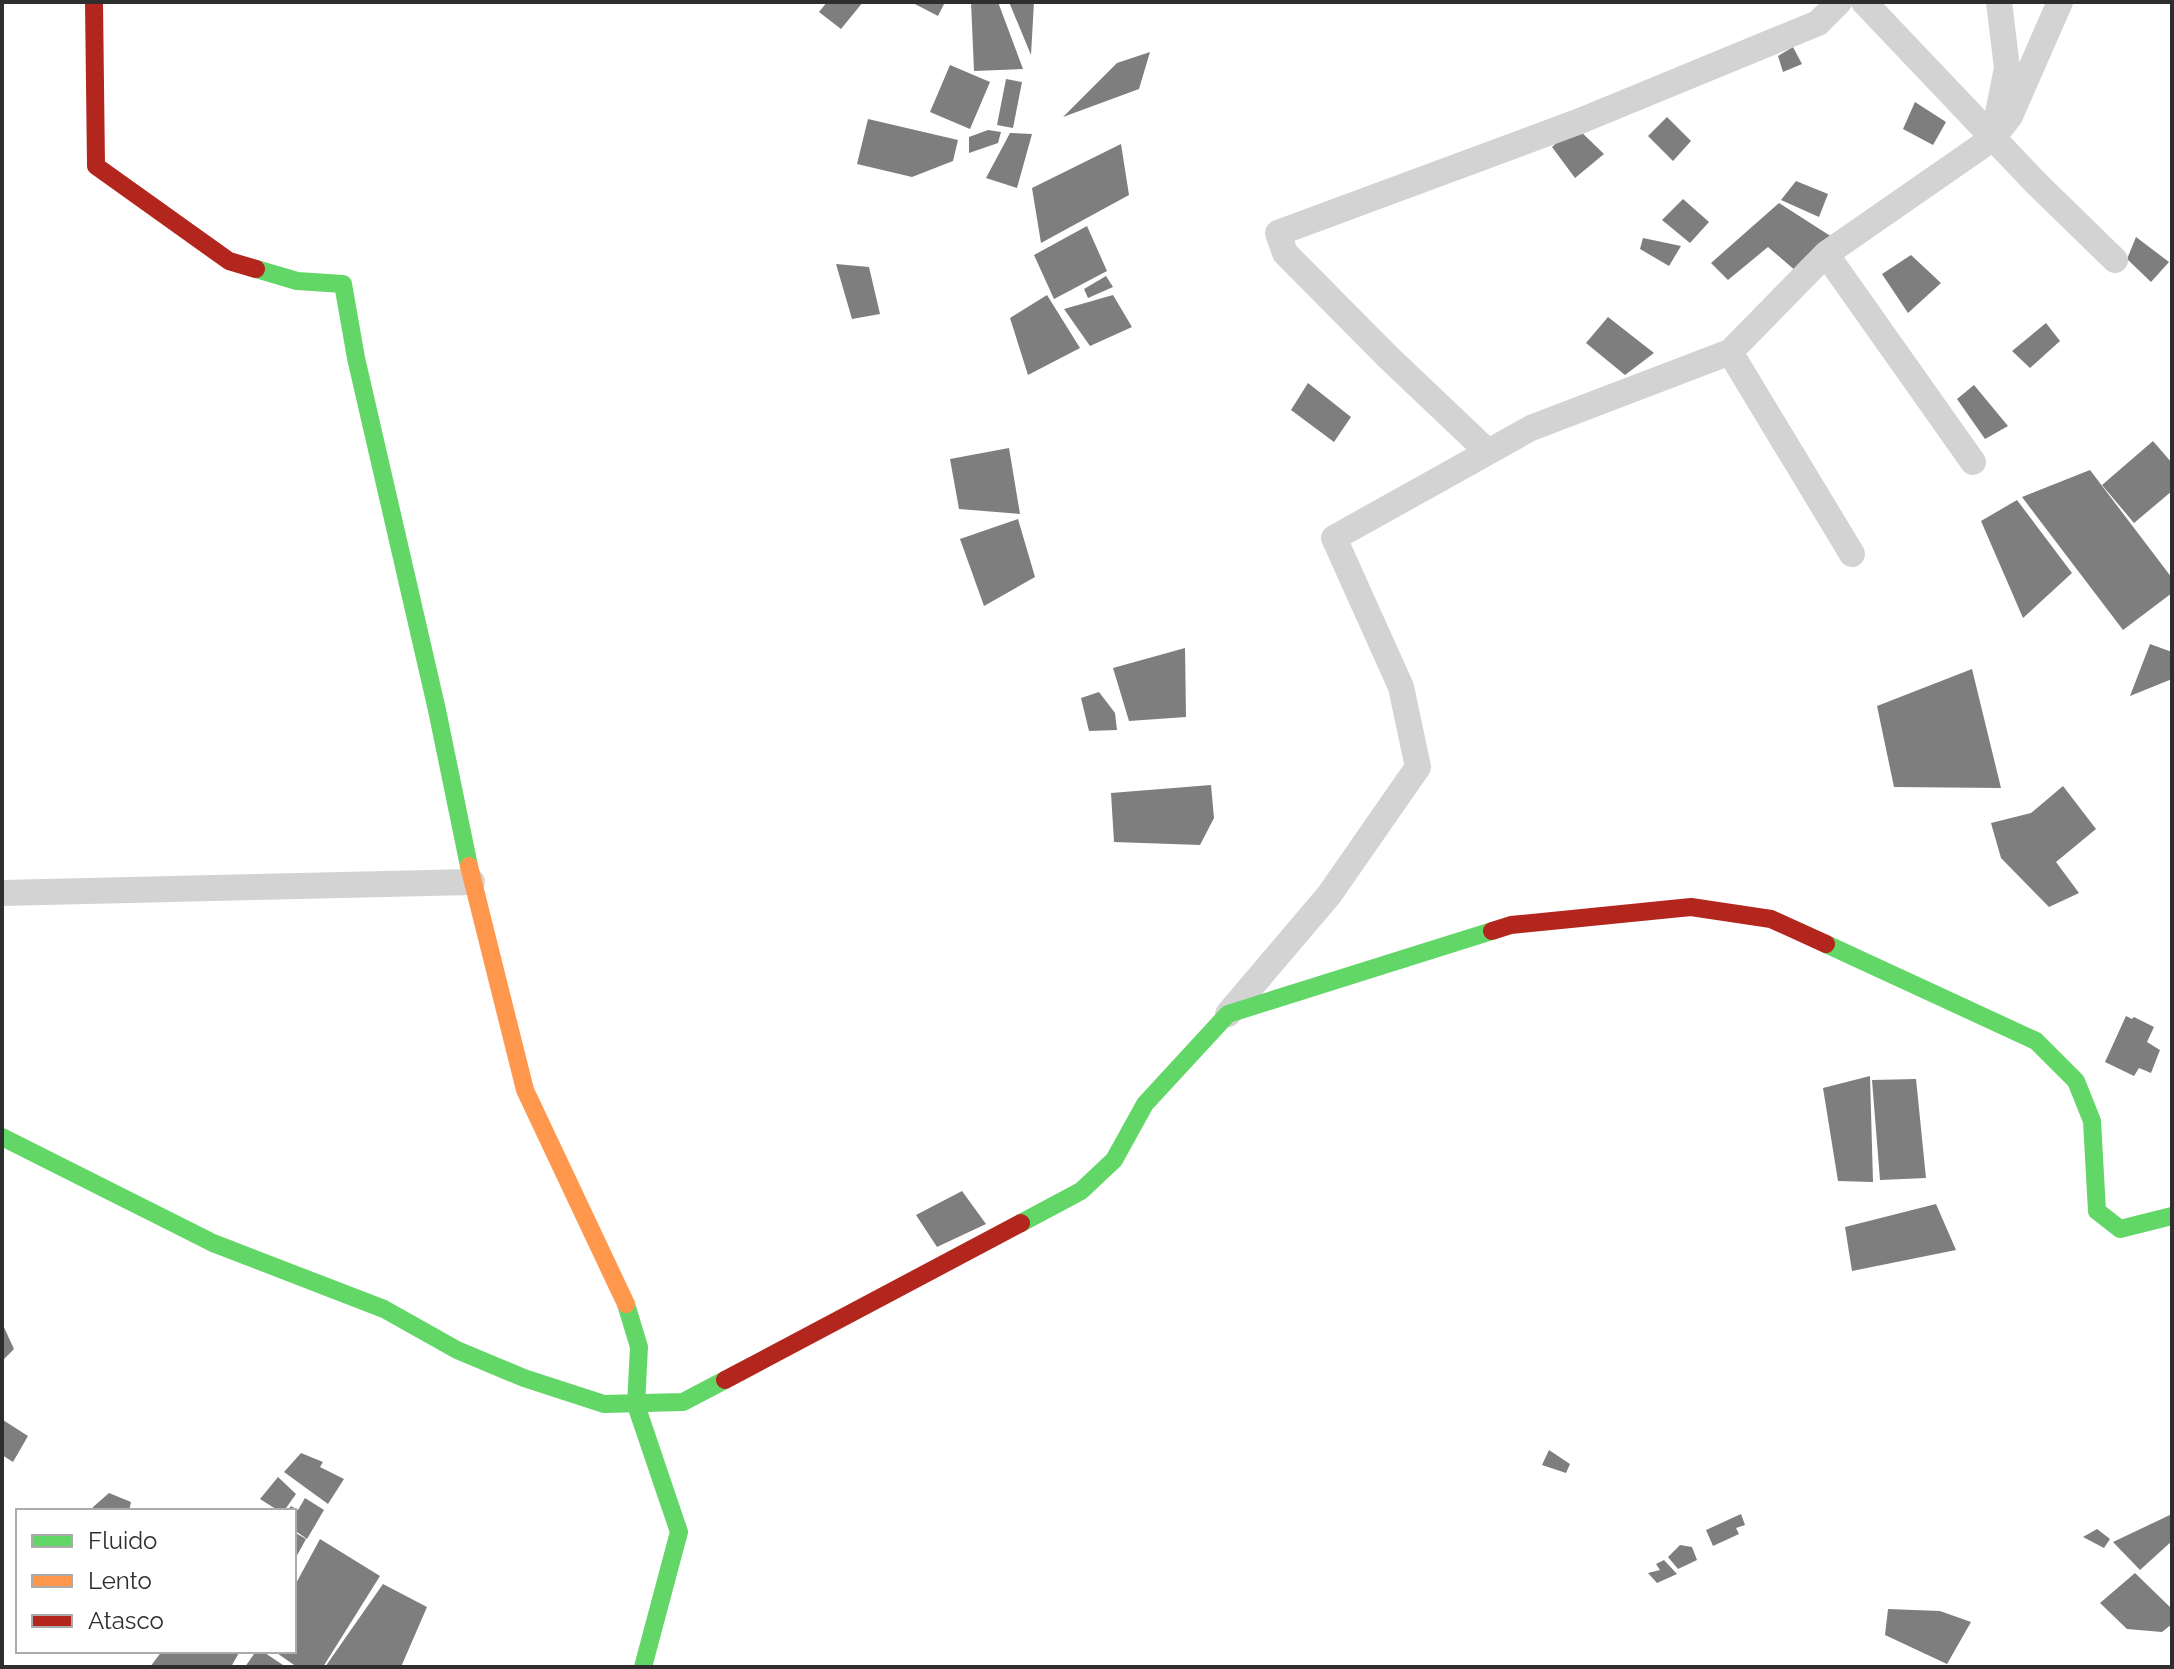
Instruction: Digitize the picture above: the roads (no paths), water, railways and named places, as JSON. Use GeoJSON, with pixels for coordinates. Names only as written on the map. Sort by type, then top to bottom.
{"type":"FeatureCollection","features":[{"type":"Feature","properties":{"kind":"street"},"geometry":{"type":"LineString","coordinates":[[94,2],[96,166],[229,261],[297,281],[343,284],[356,358],[437,710],[472,882],[525,1090],[623,1293],[639,1347],[636,1405],[679,1532],[643,1667]]}},
{"type":"Feature","properties":{"kind":"street"},"geometry":{"type":"LineString","coordinates":[[1488,452],[1285,253],[1278,233],[1405,188],[1638,98],[1818,23],[1839,2]]}},
{"type":"Feature","properties":{"kind":"street"},"geometry":{"type":"LineString","coordinates":[[1864,2],[2115,260]]}},
{"type":"Feature","properties":{"kind":"street"},"geometry":{"type":"LineString","coordinates":[[1993,138],[2007,68],[1999,2]]}},
{"type":"Feature","properties":{"kind":"street"},"geometry":{"type":"LineString","coordinates":[[2,1137],[213,1243],[384,1309],[457,1350],[524,1378],[604,1404],[683,1402],[1081,1191],[1114,1160],[1145,1104],[1228,1014],[1329,895],[1418,767],[1401,687],[1334,538],[1531,428],[1730,352],[1826,254],[1993,138],[2010,116],[2060,2]]}},
{"type":"Feature","properties":{"kind":"street"},"geometry":{"type":"LineString","coordinates":[[1826,254],[1973,462]]}},
{"type":"Feature","properties":{"kind":"street"},"geometry":{"type":"LineString","coordinates":[[1730,352],[1852,554]]}},
{"type":"Feature","properties":{"kind":"street"},"geometry":{"type":"LineString","coordinates":[[2,893],[472,882]]}},
{"type":"Feature","properties":{"kind":"street"},"geometry":{"type":"LineString","coordinates":[[1228,1014],[1511,925],[1691,907],[1771,919],[2036,1041],[2076,1081],[2092,1121],[2097,1211],[2120,1229],[2172,1216]]}}]}
